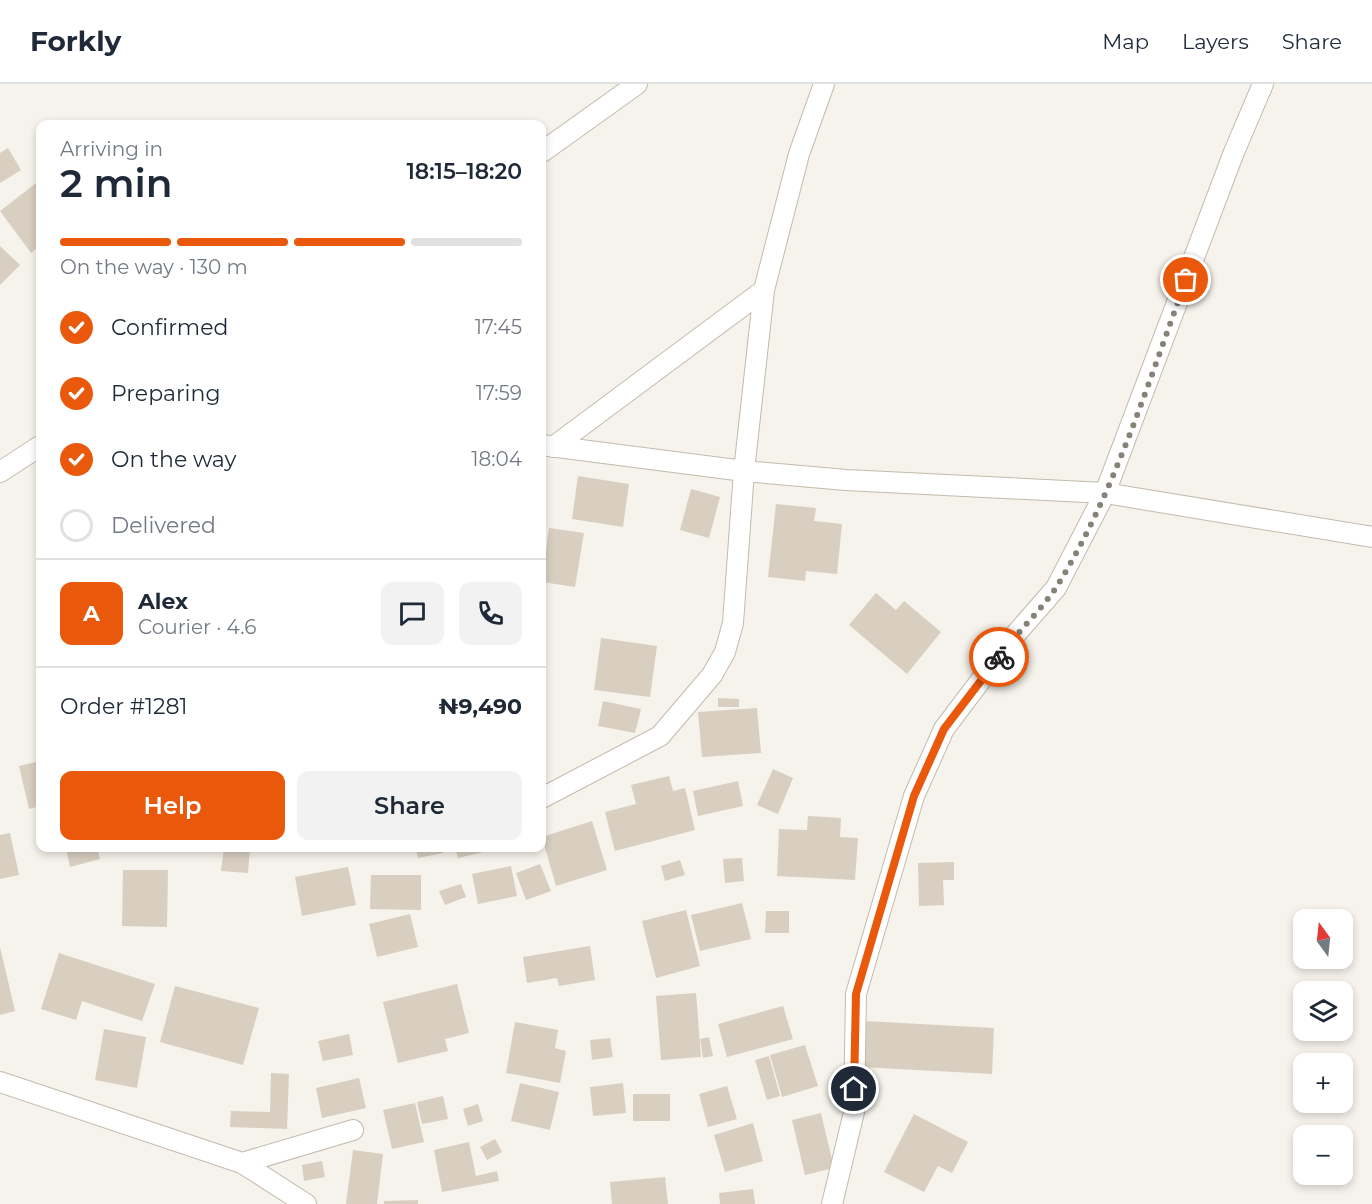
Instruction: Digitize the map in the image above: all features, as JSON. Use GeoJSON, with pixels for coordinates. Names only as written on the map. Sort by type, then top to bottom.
{"type":"FeatureCollection","features":[{"type":"Feature","properties":{"kind":"street"},"geometry":{"type":"LineString","coordinates":[[546,149],[637,84]]}},
{"type":"Feature","properties":{"kind":"street"},"geometry":{"type":"LineString","coordinates":[[546,796],[660,736],[712,675],[725,652],[733,623],[744,471],[764,290],[799,154],[824,84]]}},
{"type":"Feature","properties":{"kind":"street"},"geometry":{"type":"LineString","coordinates":[[832,1204],[854,1112],[856,994],[914,796],[944,729],[1015,635],[1056,588],[1105,493],[1234,152],[1263,84]]}},
{"type":"Feature","properties":{"kind":"street"},"geometry":{"type":"LineString","coordinates":[[547,446],[764,290]]}},
{"type":"Feature","properties":{"kind":"street"},"geometry":{"type":"LineString","coordinates":[[547,446],[744,471],[846,480],[1105,493],[1372,537]]}},
{"type":"Feature","properties":{"kind":"street"},"geometry":{"type":"LineString","coordinates":[[0,472],[36,449]]}},
{"type":"Feature","properties":{"kind":"street"},"geometry":{"type":"LineString","coordinates":[[0,1082],[242,1163],[306,1204]]}},
{"type":"Feature","properties":{"kind":"street"},"geometry":{"type":"LineString","coordinates":[[242,1163],[353,1130]]}},
{"type":"Feature","properties":{"kind":"building"},"geometry":{"type":"Polygon","coordinates":[[[8,148],[21,170],[0,183],[0,153],[8,148]]]}},
{"type":"Feature","properties":{"kind":"building"},"geometry":{"type":"Polygon","coordinates":[[[36,183],[36,249],[31,253],[0,211],[36,183]]]}},
{"type":"Feature","properties":{"kind":"building"},"geometry":{"type":"Polygon","coordinates":[[[0,246],[20,265],[0,285],[0,246]]]}},
{"type":"Feature","properties":{"kind":"building"},"geometry":{"type":"Polygon","coordinates":[[[578,476],[629,484],[623,527],[572,519],[578,476]]]}},
{"type":"Feature","properties":{"kind":"building"},"geometry":{"type":"Polygon","coordinates":[[[691,489],[720,497],[709,538],[680,530],[691,489]]]}},
{"type":"Feature","properties":{"kind":"building"},"geometry":{"type":"Polygon","coordinates":[[[776,504],[816,508],[814,521],[842,524],[837,574],[806,571],[805,581],[768,577],[776,504]]]}},
{"type":"Feature","properties":{"kind":"building"},"geometry":{"type":"Polygon","coordinates":[[[549,528],[584,533],[575,587],[546,583],[549,528]]]}},
{"type":"Feature","properties":{"kind":"building"},"geometry":{"type":"Polygon","coordinates":[[[876,593],[896,610],[904,601],[941,632],[907,674],[849,625],[876,593]]]}},
{"type":"Feature","properties":{"kind":"building"},"geometry":{"type":"Polygon","coordinates":[[[601,638],[657,646],[650,697],[594,690],[601,638]]]}},
{"type":"Feature","properties":{"kind":"building"},"geometry":{"type":"Polygon","coordinates":[[[718,698],[739,699],[739,707],[718,707],[718,698]]]}},
{"type":"Feature","properties":{"kind":"building"},"geometry":{"type":"Polygon","coordinates":[[[603,701],[641,709],[635,733],[598,726],[603,701]]]}},
{"type":"Feature","properties":{"kind":"building"},"geometry":{"type":"Polygon","coordinates":[[[757,708],[761,753],[702,757],[698,712],[757,708]]]}},
{"type":"Feature","properties":{"kind":"building"},"geometry":{"type":"Polygon","coordinates":[[[36,762],[36,807],[29,809],[19,766],[36,762]]]}},
{"type":"Feature","properties":{"kind":"building"},"geometry":{"type":"Polygon","coordinates":[[[773,769],[793,778],[778,814],[757,805],[773,769]]]}},
{"type":"Feature","properties":{"kind":"building"},"geometry":{"type":"Polygon","coordinates":[[[669,776],[673,791],[685,788],[695,830],[615,851],[605,812],[636,804],[631,785],[669,776]]]}},
{"type":"Feature","properties":{"kind":"building"},"geometry":{"type":"Polygon","coordinates":[[[738,781],[743,806],[698,816],[693,791],[738,781]]]}},
{"type":"Feature","properties":{"kind":"building"},"geometry":{"type":"Polygon","coordinates":[[[808,816],[841,818],[840,837],[858,838],[855,880],[777,876],[779,829],[807,830],[808,816]]]}},
{"type":"Feature","properties":{"kind":"building"},"geometry":{"type":"Polygon","coordinates":[[[592,821],[607,870],[556,886],[546,851],[546,836],[592,821]]]}},
{"type":"Feature","properties":{"kind":"building"},"geometry":{"type":"Polygon","coordinates":[[[10,833],[19,875],[0,879],[0,835],[10,833]]]}},
{"type":"Feature","properties":{"kind":"building"},"geometry":{"type":"Polygon","coordinates":[[[67,852],[98,852],[100,859],[70,867],[67,852]]]}},
{"type":"Feature","properties":{"kind":"building"},"geometry":{"type":"Polygon","coordinates":[[[223,852],[250,852],[248,873],[221,871],[223,852]]]}},
{"type":"Feature","properties":{"kind":"building"},"geometry":{"type":"Polygon","coordinates":[[[417,852],[443,852],[443,853],[418,858],[417,852]]]}},
{"type":"Feature","properties":{"kind":"building"},"geometry":{"type":"Polygon","coordinates":[[[456,852],[484,852],[458,858],[456,852]]]}},
{"type":"Feature","properties":{"kind":"building"},"geometry":{"type":"Polygon","coordinates":[[[742,858],[744,881],[725,883],[723,859],[742,858]]]}},
{"type":"Feature","properties":{"kind":"building"},"geometry":{"type":"Polygon","coordinates":[[[680,860],[685,875],[665,881],[661,866],[680,860]]]}},
{"type":"Feature","properties":{"kind":"building"},"geometry":{"type":"Polygon","coordinates":[[[954,862],[954,880],[943,880],[944,905],[919,906],[918,863],[954,862]]]}},
{"type":"Feature","properties":{"kind":"building"},"geometry":{"type":"Polygon","coordinates":[[[540,864],[551,891],[526,900],[516,873],[540,864]]]}},
{"type":"Feature","properties":{"kind":"building"},"geometry":{"type":"Polygon","coordinates":[[[511,866],[517,896],[478,904],[472,874],[511,866]]]}},
{"type":"Feature","properties":{"kind":"building"},"geometry":{"type":"Polygon","coordinates":[[[348,867],[356,905],[302,916],[295,877],[348,867]]]}},
{"type":"Feature","properties":{"kind":"building"},"geometry":{"type":"Polygon","coordinates":[[[123,870],[168,870],[167,927],[122,926],[123,870]]]}},
{"type":"Feature","properties":{"kind":"building"},"geometry":{"type":"Polygon","coordinates":[[[371,875],[421,875],[421,910],[370,909],[371,875]]]}},
{"type":"Feature","properties":{"kind":"building"},"geometry":{"type":"Polygon","coordinates":[[[461,884],[466,897],[445,905],[439,891],[461,884]]]}},
{"type":"Feature","properties":{"kind":"building"},"geometry":{"type":"Polygon","coordinates":[[[742,903],[751,939],[700,951],[691,915],[742,903]]]}},
{"type":"Feature","properties":{"kind":"building"},"geometry":{"type":"Polygon","coordinates":[[[686,910],[700,966],[656,978],[642,921],[686,910]]]}},
{"type":"Feature","properties":{"kind":"building"},"geometry":{"type":"Polygon","coordinates":[[[766,911],[789,911],[789,933],[765,933],[766,911]]]}},
{"type":"Feature","properties":{"kind":"building"},"geometry":{"type":"Polygon","coordinates":[[[410,914],[418,947],[377,957],[369,924],[410,914]]]}},
{"type":"Feature","properties":{"kind":"building"},"geometry":{"type":"Polygon","coordinates":[[[590,946],[595,980],[559,986],[557,978],[527,983],[523,957],[590,946]]]}},
{"type":"Feature","properties":{"kind":"building"},"geometry":{"type":"Polygon","coordinates":[[[0,947],[15,1011],[0,1015],[0,947]]]}},
{"type":"Feature","properties":{"kind":"building"},"geometry":{"type":"Polygon","coordinates":[[[59,953],[155,984],[142,1021],[82,1001],[76,1020],[41,1009],[59,953]]]}},
{"type":"Feature","properties":{"kind":"building"},"geometry":{"type":"Polygon","coordinates":[[[457,984],[469,1033],[445,1039],[448,1051],[398,1063],[383,1002],[457,984]]]}},
{"type":"Feature","properties":{"kind":"building"},"geometry":{"type":"Polygon","coordinates":[[[175,986],[259,1008],[243,1065],[160,1042],[175,986]]]}},
{"type":"Feature","properties":{"kind":"building"},"geometry":{"type":"Polygon","coordinates":[[[696,993],[701,1057],[661,1060],[656,996],[696,993]]]}},
{"type":"Feature","properties":{"kind":"building"},"geometry":{"type":"Polygon","coordinates":[[[783,1006],[793,1039],[727,1057],[718,1024],[783,1006]]]}},
{"type":"Feature","properties":{"kind":"building"},"geometry":{"type":"Polygon","coordinates":[[[864,1021],[994,1028],[992,1074],[861,1067],[864,1021]]]}},
{"type":"Feature","properties":{"kind":"building"},"geometry":{"type":"Polygon","coordinates":[[[515,1022],[558,1030],[555,1048],[566,1051],[560,1083],[506,1073],[515,1022]]]}},
{"type":"Feature","properties":{"kind":"building"},"geometry":{"type":"Polygon","coordinates":[[[104,1029],[146,1037],[137,1088],[95,1080],[104,1029]]]}},
{"type":"Feature","properties":{"kind":"building"},"geometry":{"type":"Polygon","coordinates":[[[349,1034],[353,1055],[323,1061],[318,1041],[349,1034]]]}},
{"type":"Feature","properties":{"kind":"building"},"geometry":{"type":"Polygon","coordinates":[[[709,1037],[713,1056],[703,1058],[700,1039],[709,1037]]]}},
{"type":"Feature","properties":{"kind":"building"},"geometry":{"type":"Polygon","coordinates":[[[610,1038],[613,1057],[592,1060],[590,1040],[610,1038]]]}},
{"type":"Feature","properties":{"kind":"building"},"geometry":{"type":"Polygon","coordinates":[[[805,1045],[818,1086],[782,1097],[770,1055],[805,1045]]]}},
{"type":"Feature","properties":{"kind":"building"},"geometry":{"type":"Polygon","coordinates":[[[769,1056],[780,1096],[767,1100],[755,1060],[769,1056]]]}},
{"type":"Feature","properties":{"kind":"building"},"geometry":{"type":"Polygon","coordinates":[[[271,1073],[289,1074],[287,1129],[230,1127],[231,1111],[270,1112],[271,1073]]]}},
{"type":"Feature","properties":{"kind":"building"},"geometry":{"type":"Polygon","coordinates":[[[359,1078],[366,1108],[322,1118],[316,1088],[359,1078]]]}},
{"type":"Feature","properties":{"kind":"building"},"geometry":{"type":"Polygon","coordinates":[[[520,1083],[559,1092],[550,1130],[511,1121],[520,1083]]]}},
{"type":"Feature","properties":{"kind":"building"},"geometry":{"type":"Polygon","coordinates":[[[623,1083],[626,1113],[593,1116],[590,1087],[623,1083]]]}},
{"type":"Feature","properties":{"kind":"building"},"geometry":{"type":"Polygon","coordinates":[[[727,1086],[737,1119],[708,1127],[699,1094],[727,1086]]]}},
{"type":"Feature","properties":{"kind":"building"},"geometry":{"type":"Polygon","coordinates":[[[633,1094],[670,1094],[670,1121],[633,1121],[633,1094]]]}},
{"type":"Feature","properties":{"kind":"building"},"geometry":{"type":"Polygon","coordinates":[[[443,1096],[448,1119],[422,1124],[417,1102],[443,1096]]]}},
{"type":"Feature","properties":{"kind":"building"},"geometry":{"type":"Polygon","coordinates":[[[415,1103],[424,1142],[392,1149],[383,1110],[415,1103]]]}},
{"type":"Feature","properties":{"kind":"building"},"geometry":{"type":"Polygon","coordinates":[[[478,1104],[483,1121],[468,1126],[463,1109],[478,1104]]]}},
{"type":"Feature","properties":{"kind":"building"},"geometry":{"type":"Polygon","coordinates":[[[821,1113],[834,1168],[805,1175],[792,1120],[821,1113]]]}},
{"type":"Feature","properties":{"kind":"building"},"geometry":{"type":"Polygon","coordinates":[[[914,1114],[968,1142],[952,1173],[938,1166],[924,1192],[884,1172],[914,1114]]]}},
{"type":"Feature","properties":{"kind":"building"},"geometry":{"type":"Polygon","coordinates":[[[753,1123],[763,1161],[725,1172],[714,1135],[753,1123]]]}},
{"type":"Feature","properties":{"kind":"building"},"geometry":{"type":"Polygon","coordinates":[[[495,1139],[502,1152],[487,1160],[480,1147],[495,1139]]]}},
{"type":"Feature","properties":{"kind":"building"},"geometry":{"type":"Polygon","coordinates":[[[469,1142],[476,1176],[497,1171],[499,1181],[442,1192],[434,1150],[469,1142]]]}},
{"type":"Feature","properties":{"kind":"building"},"geometry":{"type":"Polygon","coordinates":[[[353,1150],[383,1154],[377,1204],[346,1204],[353,1150]]]}},
{"type":"Feature","properties":{"kind":"building"},"geometry":{"type":"Polygon","coordinates":[[[322,1161],[325,1177],[304,1181],[302,1165],[322,1161]]]}},
{"type":"Feature","properties":{"kind":"building"},"geometry":{"type":"Polygon","coordinates":[[[665,1177],[668,1204],[612,1204],[610,1182],[665,1177]]]}},
{"type":"Feature","properties":{"kind":"building"},"geometry":{"type":"Polygon","coordinates":[[[753,1189],[755,1204],[720,1204],[719,1193],[753,1189]]]}},
{"type":"Feature","properties":{"kind":"building"},"geometry":{"type":"Polygon","coordinates":[[[418,1200],[418,1204],[384,1204],[384,1201],[418,1200]]]}},
{"type":"Feature","properties":{"kind":"way so far"},"geometry":{"type":"LineString","coordinates":[[999,657],[1056,588],[1077,551],[1105,493],[1186,280]]}},
{"type":"Feature","properties":{"kind":"route"},"geometry":{"type":"LineString","coordinates":[[854,1089],[856,994],[914,796],[944,729],[999,657]]}}]}
